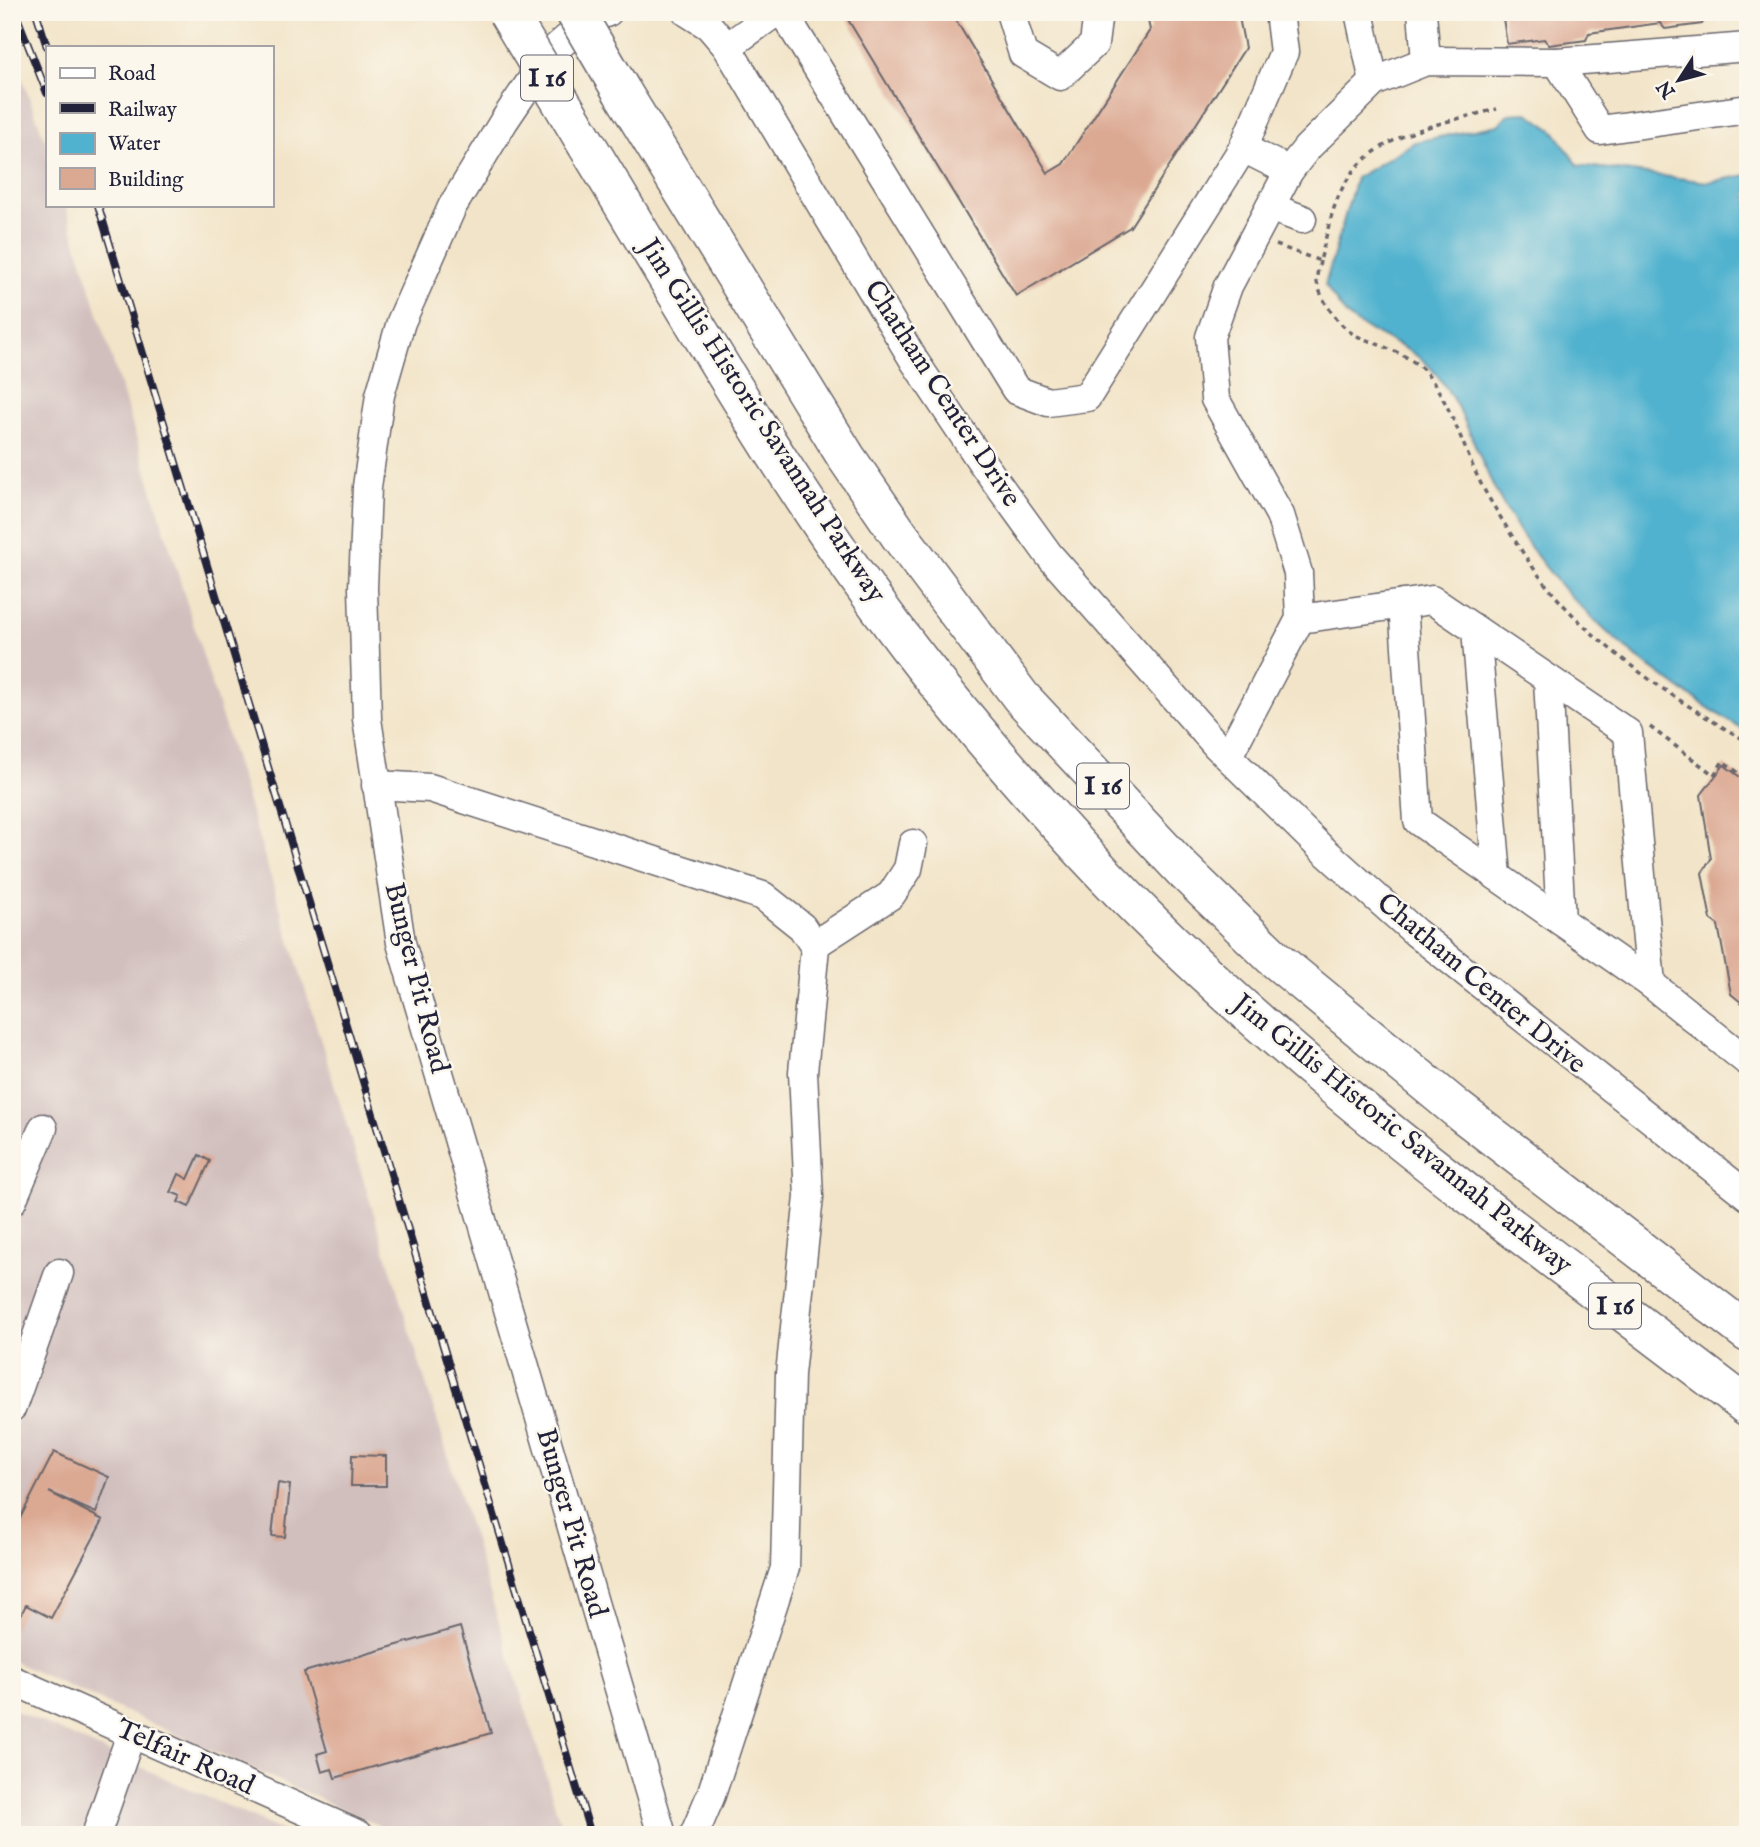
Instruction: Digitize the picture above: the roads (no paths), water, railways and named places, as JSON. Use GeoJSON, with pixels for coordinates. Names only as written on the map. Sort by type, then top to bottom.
{"type":"FeatureCollection","features":[{"type":"Feature","properties":{"kind":"highway","name":"Jim Gillis Historic Savannah Parkway"},"geometry":{"type":"LineString","coordinates":[[507,12],[782,463],[856,574],[930,673],[1089,858],[1273,1037],[1446,1177],[1748,1407]]}},
{"type":"Feature","properties":{"kind":"highway","name":"Jim Gillis Historic Savannah Parkway"},"geometry":{"type":"LineString","coordinates":[[575,12],[846,457],[900,536],[1021,697],[1183,870],[1275,959],[1457,1109],[1748,1334]]}},
{"type":"Feature","properties":{"kind":"street","name":"Bunger Pit Road"},"geometry":{"type":"LineString","coordinates":[[608,12],[590,19],[550,53],[504,121],[452,207],[430,252],[401,322],[380,395],[366,487],[363,588],[367,719],[401,943],[662,1835]]}},
{"type":"Feature","properties":{"kind":"street","name":"Chatham Center Drive"},"geometry":{"type":"LineString","coordinates":[[687,12],[709,26],[727,47],[915,362],[981,461],[1049,555],[1228,756],[1320,847],[1415,932],[1744,1186]]}},
{"type":"Feature","properties":{"kind":"street"},"geometry":{"type":"LineString","coordinates":[[727,47],[776,12]]}},
{"type":"Feature","properties":{"kind":"street"},"geometry":{"type":"LineString","coordinates":[[783,12],[1016,390],[1048,402],[1087,397],[1243,148],[1284,52],[1279,12]]}},
{"type":"Feature","properties":{"kind":"street"},"geometry":{"type":"LineString","coordinates":[[1010,12],[1024,54],[1060,76],[1094,44],[1098,12]]}},
{"type":"Feature","properties":{"kind":"street"},"geometry":{"type":"LineString","coordinates":[[1359,12],[1374,82]]}},
{"type":"Feature","properties":{"kind":"street"},"geometry":{"type":"LineString","coordinates":[[1422,12],[1426,61]]}},
{"type":"Feature","properties":{"kind":"street"},"geometry":{"type":"LineString","coordinates":[[1228,756],[1300,619],[1298,573],[1280,515],[1215,399],[1210,337],[1228,286],[1286,213],[1289,171],[1307,148],[1374,82],[1426,61],[1557,62],[1748,47]]}},
{"type":"Feature","properties":{"kind":"street"},"geometry":{"type":"LineString","coordinates":[[1557,62],[1601,131],[1748,109]]}},
{"type":"Feature","properties":{"kind":"street"},"geometry":{"type":"LineString","coordinates":[[1243,148],[1289,171]]}},
{"type":"Feature","properties":{"kind":"street"},"geometry":{"type":"LineString","coordinates":[[1300,619],[1432,600],[1628,733],[1651,984]]}},
{"type":"Feature","properties":{"kind":"street"},"geometry":{"type":"LineString","coordinates":[[1403,604],[1418,821],[1651,984],[1745,1055]]}},
{"type":"Feature","properties":{"kind":"street"},"geometry":{"type":"LineString","coordinates":[[1476,630],[1497,876]]}},
{"type":"Feature","properties":{"kind":"street"},"geometry":{"type":"LineString","coordinates":[[1548,679],[1562,921]]}},
{"type":"Feature","properties":{"kind":"street"},"geometry":{"type":"LineString","coordinates":[[376,785],[430,788],[763,895],[802,927],[814,945],[803,1072],[809,1197],[790,1374],[785,1568],[711,1795],[694,1835]]}},
{"type":"Feature","properties":{"kind":"street"},"geometry":{"type":"LineString","coordinates":[[814,945],[891,895],[908,869],[913,844]]}},
{"type":"Feature","properties":{"kind":"street"},"geometry":{"type":"LineString","coordinates":[[12,1201],[43,1128]]}},
{"type":"Feature","properties":{"kind":"street"},"geometry":{"type":"LineString","coordinates":[[12,1407],[60,1273]]}},
{"type":"Feature","properties":{"kind":"street","name":"Telfair Road"},"geometry":{"type":"LineString","coordinates":[[12,1680],[359,1835]]}},
{"type":"Feature","properties":{"kind":"street"},"geometry":{"type":"LineString","coordinates":[[96,1835],[131,1734]]}},
{"type":"Feature","properties":{"kind":"water"},"geometry":{"type":"Polygon","coordinates":[[[1528,113],[1554,131],[1578,165],[1708,182],[1748,175],[1748,733],[1639,659],[1576,602],[1547,570],[1521,534],[1498,495],[1454,401],[1435,373],[1408,350],[1351,319],[1325,285],[1356,178],[1415,142],[1498,125],[1509,114],[1528,113]]]}},
{"type":"Feature","properties":{"kind":"railway"},"geometry":{"type":"LineString","coordinates":[[15,12],[46,90]]}},
{"type":"Feature","properties":{"kind":"railway"},"geometry":{"type":"LineString","coordinates":[[36,12],[47,46]]}},
{"type":"Feature","properties":{"kind":"railway"},"geometry":{"type":"LineString","coordinates":[[98,206],[591,1835]]}}]}
